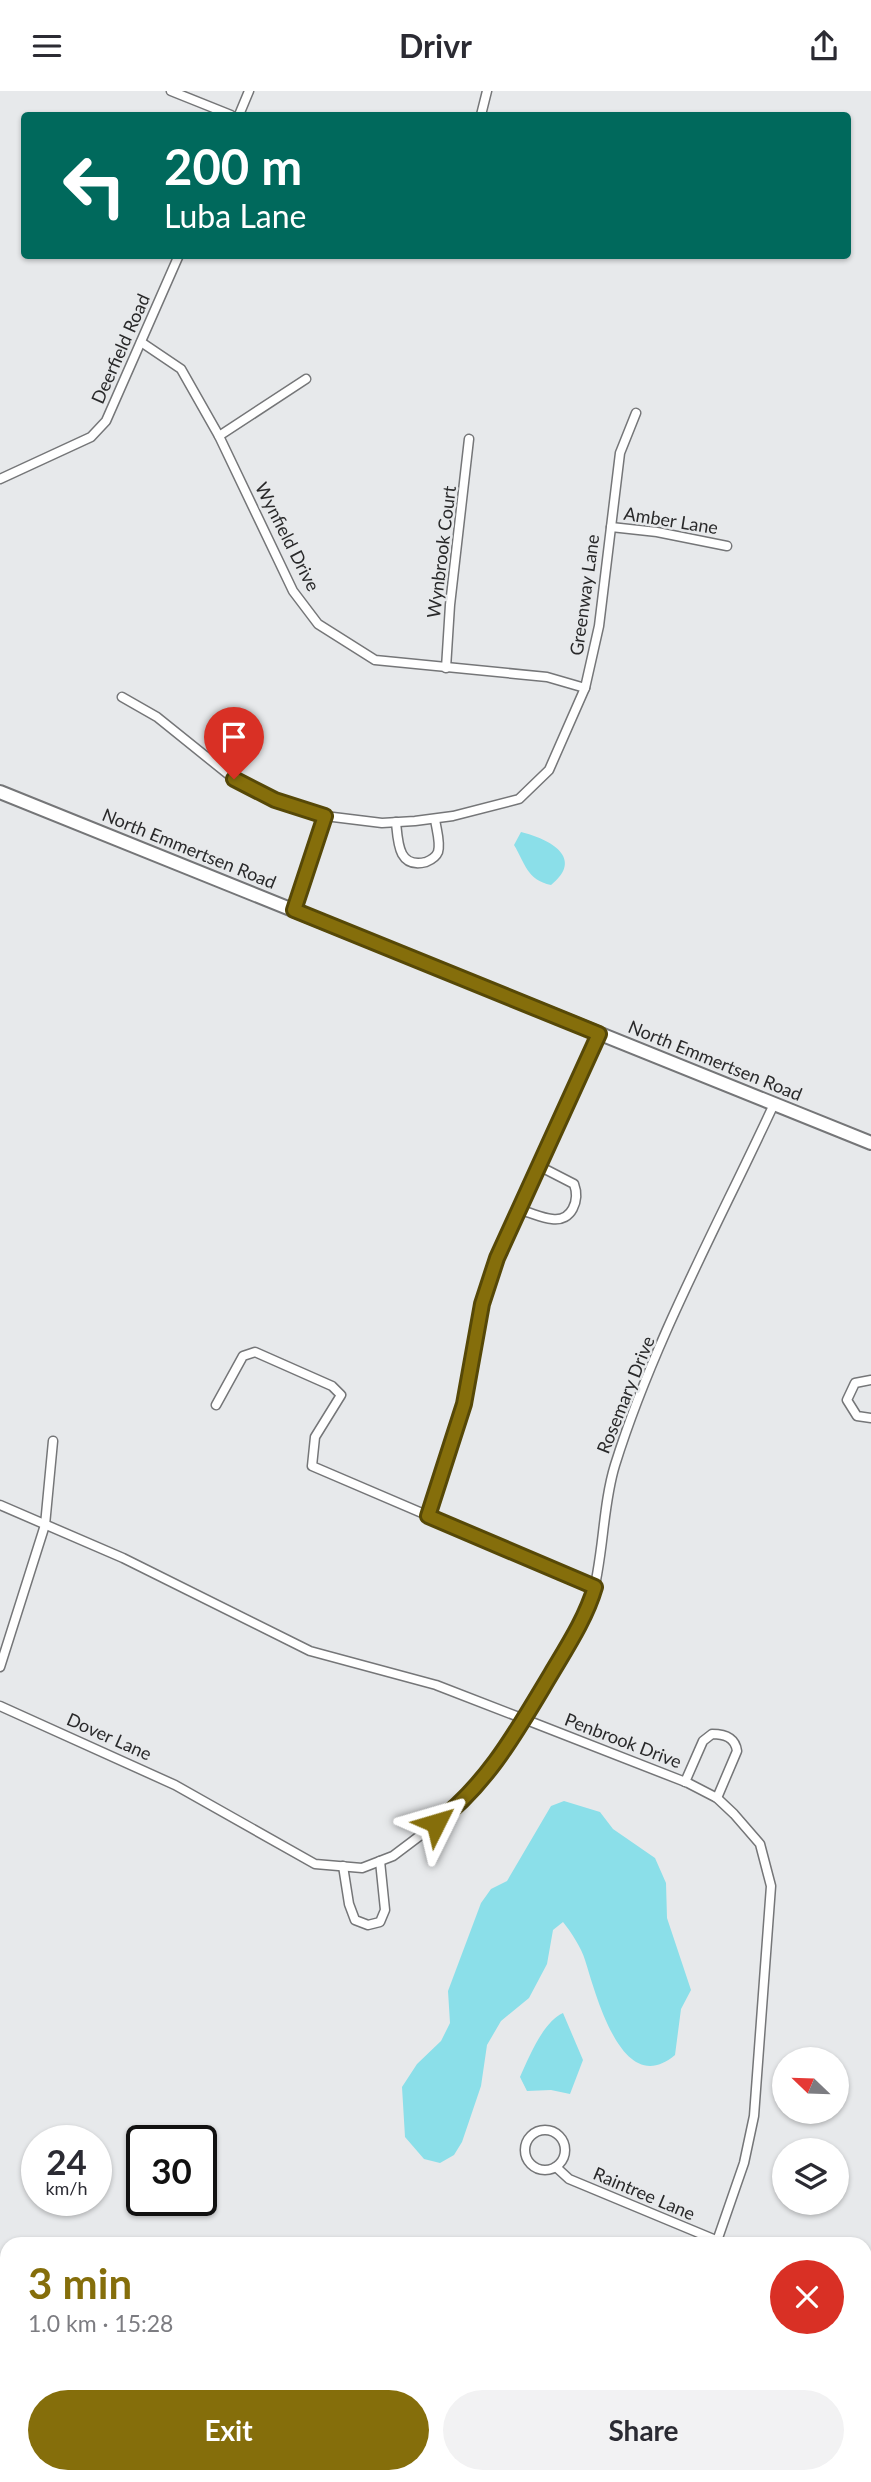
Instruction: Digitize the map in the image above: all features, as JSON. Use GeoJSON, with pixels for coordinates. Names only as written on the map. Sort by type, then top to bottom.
{"type":"FeatureCollection","features":[{"type":"Feature","properties":{"kind":"street"},"geometry":{"type":"LineString","coordinates":[[171,91],[224,112]]}},
{"type":"Feature","properties":{"kind":"street"},"geometry":{"type":"LineString","coordinates":[[240,112],[249,91]]}},
{"type":"Feature","properties":{"kind":"street"},"geometry":{"type":"LineString","coordinates":[[482,112],[487,91]]}},
{"type":"Feature","properties":{"kind":"street","name":"Deerfield Road"},"geometry":{"type":"LineString","coordinates":[[0,479],[91,437],[106,421],[178,259]]}},
{"type":"Feature","properties":{"kind":"street","name":"Wynfield Drive"},"geometry":{"type":"LineString","coordinates":[[141,342],[181,369],[219,436],[293,591],[317,624],[375,660],[547,677],[585,688]]}},
{"type":"Feature","properties":{"kind":"street"},"geometry":{"type":"LineString","coordinates":[[219,436],[306,379]]}},
{"type":"Feature","properties":{"kind":"street","name":"Greenway Lane"},"geometry":{"type":"LineString","coordinates":[[435,819],[519,799],[546,775],[585,688],[599,626],[620,453],[636,413]]}},
{"type":"Feature","properties":{"kind":"street","name":"Wynbrook Court"},"geometry":{"type":"LineString","coordinates":[[446,668],[450,605],[469,439]]}},
{"type":"Feature","properties":{"kind":"street","name":"Amber Lane"},"geometry":{"type":"LineString","coordinates":[[611,527],[657,532],[727,546]]}},
{"type":"Feature","properties":{"kind":"street"},"geometry":{"type":"LineString","coordinates":[[122,697],[157,717],[234,779],[275,800],[325,816],[396,822],[435,819],[439,850],[433,859],[413,864],[399,851],[396,822]]}},
{"type":"Feature","properties":{"kind":"street","name":"North Emmertsen Road"},"geometry":{"type":"LineString","coordinates":[[0,792],[871,1143]]}},
{"type":"Feature","properties":{"kind":"street"},"geometry":{"type":"LineString","coordinates":[[294,910],[325,816]]}},
{"type":"Feature","properties":{"kind":"street"},"geometry":{"type":"LineString","coordinates":[[428,1516],[464,1404],[482,1304],[497,1258],[599,1034]]}},
{"type":"Feature","properties":{"kind":"street","name":"Rosemary Drive"},"geometry":{"type":"LineString","coordinates":[[203,1801],[315,1864],[362,1868],[393,1856],[458,1807],[502,1757],[591,1602],[614,1469],[642,1388],[774,1104]]}},
{"type":"Feature","properties":{"kind":"street"},"geometry":{"type":"LineString","coordinates":[[519,1210],[551,1219],[565,1217],[575,1207],[578,1193],[574,1184],[539,1166]]}},
{"type":"Feature","properties":{"kind":"street"},"geometry":{"type":"LineString","coordinates":[[216,1405],[243,1356],[255,1352],[332,1386],[341,1395],[315,1437],[312,1466],[595,1587]]}},
{"type":"Feature","properties":{"kind":"street"},"geometry":{"type":"LineString","coordinates":[[871,1380],[855,1383],[847,1400],[857,1416],[871,1418]]}},
{"type":"Feature","properties":{"kind":"street"},"geometry":{"type":"LineString","coordinates":[[0,1667],[45,1525],[53,1441]]}},
{"type":"Feature","properties":{"kind":"street","name":"Penbrook Drive"},"geometry":{"type":"LineString","coordinates":[[0,1506],[123,1558],[310,1651],[436,1685],[685,1782],[717,1798],[760,1845],[771,1887],[754,2116],[744,2163],[722,2237]]}},
{"type":"Feature","properties":{"kind":"street","name":"Dover Lane"},"geometry":{"type":"LineString","coordinates":[[0,1706],[175,1784],[203,1801]]}},
{"type":"Feature","properties":{"kind":"street"},"geometry":{"type":"LineString","coordinates":[[685,1782],[703,1741],[712,1734],[727,1736],[733,1740],[737,1751],[717,1798]]}},
{"type":"Feature","properties":{"kind":"street"},"geometry":{"type":"LineString","coordinates":[[343,1866],[349,1904],[355,1920],[368,1925],[380,1922],[385,1910],[380,1861]]}},
{"type":"Feature","properties":{"kind":"street"},"geometry":{"type":"LineString","coordinates":[[548,2131],[560,2137],[564,2156],[556,2167],[544,2170],[528,2161],[525,2149],[535,2134],[548,2131]]}},
{"type":"Feature","properties":{"kind":"street","name":"Raintree Lane"},"geometry":{"type":"LineString","coordinates":[[556,2167],[569,2179],[708,2237]]}},
{"type":"Feature","properties":{"kind":"water"},"geometry":{"type":"Polygon","coordinates":[[[521,832],[543,839],[560,851],[564,858],[565,866],[561,875],[551,885],[537,879],[524,864],[514,845],[521,832]]]}},
{"type":"Feature","properties":{"kind":"water"},"geometry":{"type":"Polygon","coordinates":[[[564,1801],[600,1812],[613,1829],[655,1858],[666,1883],[667,1918],[691,1990],[681,2009],[675,2055],[656,2065],[640,2064],[626,2054],[604,2017],[581,1950],[563,1922],[553,1930],[547,1964],[529,1998],[501,2021],[487,2045],[481,2086],[462,2142],[454,2155],[440,2163],[424,2159],[405,2137],[402,2087],[417,2064],[441,2041],[450,2023],[448,1991],[481,1903],[491,1889],[507,1881],[551,1806],[564,1801]]]}},
{"type":"Feature","properties":{"kind":"water"},"geometry":{"type":"Polygon","coordinates":[[[563,2013],[583,2060],[570,2094],[551,2090],[527,2091],[520,2077],[543,2032],[563,2013]]]}},
{"type":"Feature","properties":{"kind":"route"},"geometry":{"type":"LineString","coordinates":[[234,779],[275,800],[325,816],[307,879],[294,910],[599,1034],[497,1258],[482,1304],[464,1404],[455,1438],[428,1516],[595,1587],[591,1602],[564,1652],[502,1757],[458,1807],[436,1823]]}}]}
